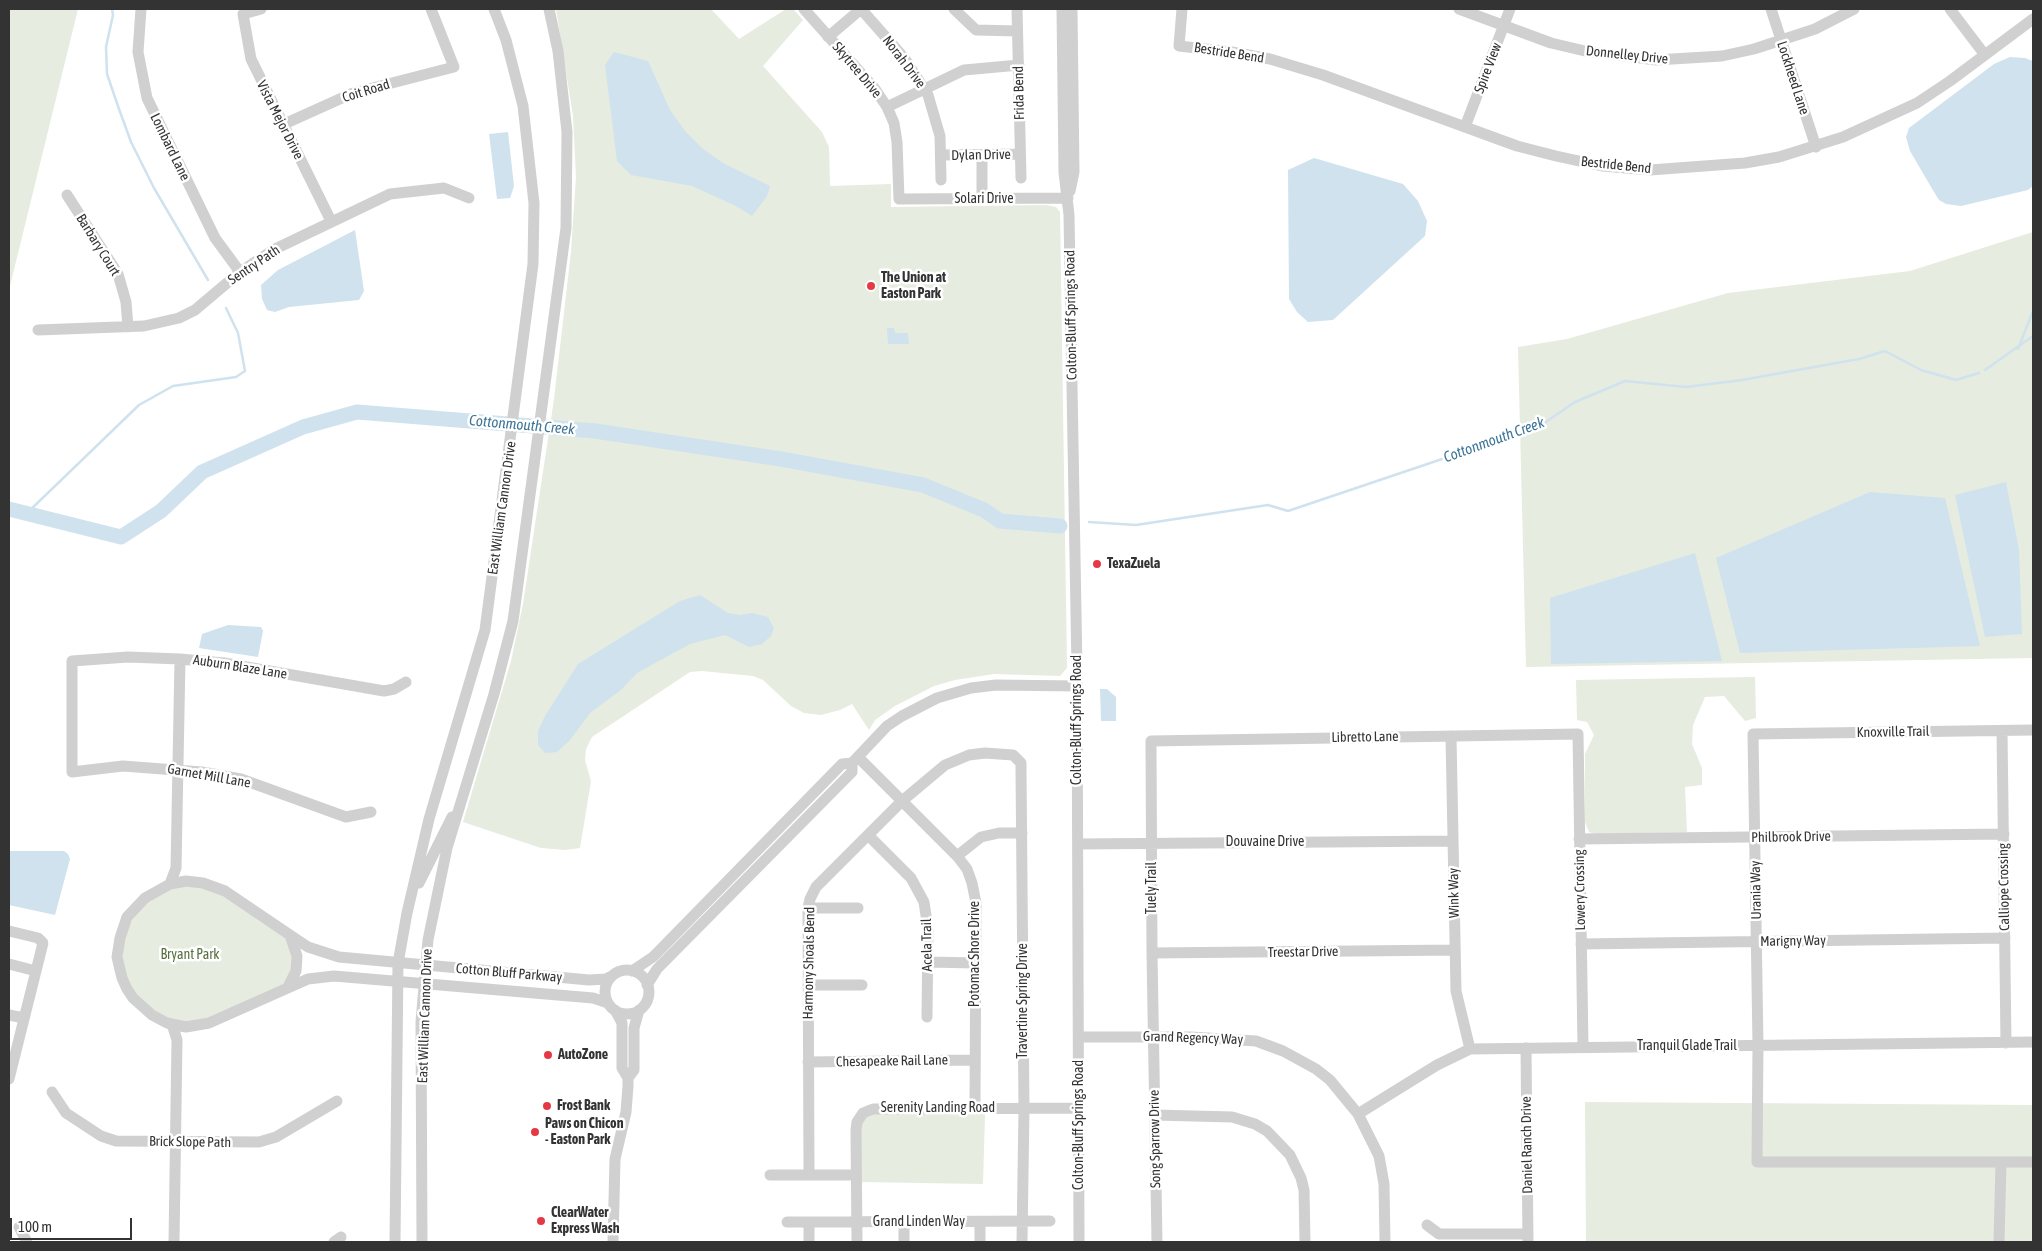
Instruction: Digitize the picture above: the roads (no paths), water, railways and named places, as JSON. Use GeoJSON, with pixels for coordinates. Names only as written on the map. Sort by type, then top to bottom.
{"type":"FeatureCollection","features":[{"type":"Feature","properties":{"kind":"street","name":"Lombard Lane"},"geometry":{"type":"LineString","coordinates":[[141,9],[138,52],[146,98],[215,238],[240,272]]}},
{"type":"Feature","properties":{"kind":"street","name":"Vista Mejor Drive"},"geometry":{"type":"LineString","coordinates":[[261,9],[243,14],[251,60],[331,222]]}},
{"type":"Feature","properties":{"kind":"street","name":"East William Cannon Drive"},"geometry":{"type":"LineString","coordinates":[[394,1242],[398,963],[407,913],[429,819],[485,630],[508,470],[533,264],[534,203],[523,106],[506,40],[494,9]]}},
{"type":"Feature","properties":{"kind":"street","name":"East William Cannon Drive"},"geometry":{"type":"LineString","coordinates":[[422,1242],[424,966],[440,877],[513,621],[566,228],[568,162],[564,91],[549,9]]}},
{"type":"Feature","properties":{"kind":"street","name":"Skytree Drive"},"geometry":{"type":"LineString","coordinates":[[804,9],[875,89],[887,107],[894,123],[897,142],[899,199]]}},
{"type":"Feature","properties":{"kind":"street"},"geometry":{"type":"LineString","coordinates":[[828,37],[861,9]]}},
{"type":"Feature","properties":{"kind":"street","name":"Norah Drive"},"geometry":{"type":"LineString","coordinates":[[861,9],[905,58],[924,88],[937,120],[941,156],[941,180]]}},
{"type":"Feature","properties":{"kind":"street"},"geometry":{"type":"LineString","coordinates":[[954,9],[976,30],[1017,30]]}},
{"type":"Feature","properties":{"kind":"street","name":"Frida Bend"},"geometry":{"type":"LineString","coordinates":[[1018,9],[1021,178]]}},
{"type":"Feature","properties":{"kind":"street","name":"Colton-Bluff Springs Road"},"geometry":{"type":"LineString","coordinates":[[1062,9],[1064,172],[1068,198],[1077,686],[1079,1242]]}},
{"type":"Feature","properties":{"kind":"street","name":"Colton-Bluff Springs Road"},"geometry":{"type":"LineString","coordinates":[[1068,198],[1074,172],[1072,9]]}},
{"type":"Feature","properties":{"kind":"street","name":"Bestride Bend"},"geometry":{"type":"LineString","coordinates":[[1182,9],[1179,46],[1232,52],[1281,62],[1323,74],[1517,146],[1556,156],[1636,169],[1687,169],[1745,164],[1816,146],[1871,126],[1917,102],[2033,20]]}},
{"type":"Feature","properties":{"kind":"street","name":"Donnelley Drive"},"geometry":{"type":"LineString","coordinates":[[1459,9],[1551,43],[1585,51],[1656,60],[1722,56],[1781,42],[1815,29],[1854,9]]}},
{"type":"Feature","properties":{"kind":"street","name":"Spire View"},"geometry":{"type":"LineString","coordinates":[[1465,127],[1510,9]]}},
{"type":"Feature","properties":{"kind":"street","name":"Lockheed Lane"},"geometry":{"type":"LineString","coordinates":[[1771,9],[1816,146]]}},
{"type":"Feature","properties":{"kind":"street"},"geometry":{"type":"LineString","coordinates":[[1950,9],[1985,55]]}},
{"type":"Feature","properties":{"kind":"street","name":"Coit Road"},"geometry":{"type":"LineString","coordinates":[[282,125],[353,93],[454,67],[436,10]]}},
{"type":"Feature","properties":{"kind":"street"},"geometry":{"type":"LineString","coordinates":[[887,107],[964,70],[983,66],[1019,65]]}},
{"type":"Feature","properties":{"kind":"street","name":"Dylan Drive"},"geometry":{"type":"LineString","coordinates":[[941,156],[1020,154]]}},
{"type":"Feature","properties":{"kind":"street"},"geometry":{"type":"LineString","coordinates":[[982,155],[982,199]]}},
{"type":"Feature","properties":{"kind":"street","name":"Sentry Path"},"geometry":{"type":"LineString","coordinates":[[38,330],[128,327],[159,324],[179,318],[195,310],[240,272],[273,250],[400,192],[444,188],[469,198]]}},
{"type":"Feature","properties":{"kind":"street","name":"Barbary Court"},"geometry":{"type":"LineString","coordinates":[[67,195],[118,274],[126,302],[128,327]]}},
{"type":"Feature","properties":{"kind":"street","name":"Solari Drive"},"geometry":{"type":"LineString","coordinates":[[899,199],[1068,198]]}},
{"type":"Feature","properties":{"kind":"street","name":"Auburn Blaze Lane"},"geometry":{"type":"LineString","coordinates":[[72,772],[72,661],[128,657],[224,663],[384,691],[394,689],[406,682]]}},
{"type":"Feature","properties":{"kind":"street"},"geometry":{"type":"LineString","coordinates":[[170,884],[176,868],[180,659]]}},
{"type":"Feature","properties":{"kind":"street"},"geometry":{"type":"LineString","coordinates":[[647,985],[657,969],[852,772],[855,760],[887,726],[917,707],[956,692],[996,685],[1077,686]]}},
{"type":"Feature","properties":{"kind":"street","name":"Knoxville Trail"},"geometry":{"type":"LineString","coordinates":[[1753,734],[2033,730]]}},
{"type":"Feature","properties":{"kind":"street","name":"Calliope Crossing"},"geometry":{"type":"LineString","coordinates":[[2002,731],[2006,1043]]}},
{"type":"Feature","properties":{"kind":"street","name":"Libretto Lane"},"geometry":{"type":"LineString","coordinates":[[1151,741],[1578,734]]}},
{"type":"Feature","properties":{"kind":"street","name":"Lowery Crossing"},"geometry":{"type":"LineString","coordinates":[[1578,734],[1583,1046]]}},
{"type":"Feature","properties":{"kind":"street","name":"Urania Way"},"geometry":{"type":"LineString","coordinates":[[1753,734],[1758,1045],[1757,1162],[2002,1163]]}},
{"type":"Feature","properties":{"kind":"street","name":"Wink Way"},"geometry":{"type":"LineString","coordinates":[[1451,736],[1456,991],[1470,1048]]}},
{"type":"Feature","properties":{"kind":"street","name":"Tuely Trail"},"geometry":{"type":"LineString","coordinates":[[1151,741],[1153,1036]]}},
{"type":"Feature","properties":{"kind":"street","name":"Harmony Shoals Bend"},"geometry":{"type":"LineString","coordinates":[[809,1175],[808,908],[816,887],[902,801],[945,765],[957,759],[985,753],[1008,754],[1018,760]]}},
{"type":"Feature","properties":{"kind":"street"},"geometry":{"type":"LineString","coordinates":[[632,971],[653,958],[842,764],[855,760]]}},
{"type":"Feature","properties":{"kind":"street","name":"Potomac Shore Drive"},"geometry":{"type":"LineString","coordinates":[[855,760],[902,801],[958,856],[967,869],[974,891],[975,1107]]}},
{"type":"Feature","properties":{"kind":"street","name":"Travertine Spring Drive"},"geometry":{"type":"LineString","coordinates":[[1018,760],[1022,769],[1024,1108],[1022,1242]]}},
{"type":"Feature","properties":{"kind":"street","name":"Garnet Mill Lane"},"geometry":{"type":"LineString","coordinates":[[72,772],[122,766],[179,770],[241,779],[346,817],[371,812]]}},
{"type":"Feature","properties":{"kind":"street","name":"East William Cannon Drive"},"geometry":{"type":"LineString","coordinates":[[407,913],[473,766]]}},
{"type":"Feature","properties":{"kind":"street"},"geometry":{"type":"LineString","coordinates":[[958,856],[981,837],[1000,833],[1022,833]]}},
{"type":"Feature","properties":{"kind":"street","name":"Acela Trail"},"geometry":{"type":"LineString","coordinates":[[868,834],[902,868],[918,888],[927,914],[927,1017]]}},
{"type":"Feature","properties":{"kind":"street","name":"Philbrook Drive"},"geometry":{"type":"LineString","coordinates":[[1579,839],[2004,834]]}},
{"type":"Feature","properties":{"kind":"street","name":"Douvaine Drive"},"geometry":{"type":"LineString","coordinates":[[1078,844],[1453,841]]}},
{"type":"Feature","properties":{"kind":"street"},"geometry":{"type":"LineString","coordinates":[[176,868],[186,881]]}},
{"type":"Feature","properties":{"kind":"street"},"geometry":{"type":"LineString","coordinates":[[186,881],[203,883],[225,891],[290,935],[297,956],[296,971],[288,987],[209,1023],[186,1027],[172,1024],[152,1015],[133,998],[122,978],[117,957],[120,938],[127,916],[145,898],[170,884],[186,881]]}},
{"type":"Feature","properties":{"kind":"street"},"geometry":{"type":"LineString","coordinates":[[808,908],[858,908]]}},
{"type":"Feature","properties":{"kind":"street"},"geometry":{"type":"LineString","coordinates":[[9,931],[38,938],[43,943],[9,1074]]}},
{"type":"Feature","properties":{"kind":"street","name":"Cotton Bluff Parkway"},"geometry":{"type":"LineString","coordinates":[[290,935],[308,947],[339,957],[593,980],[612,976]]}},
{"type":"Feature","properties":{"kind":"street","name":"Marigny Way"},"geometry":{"type":"LineString","coordinates":[[1582,944],[2005,938]]}},
{"type":"Feature","properties":{"kind":"street","name":"Treestar Drive"},"geometry":{"type":"LineString","coordinates":[[1152,953],[1454,950]]}},
{"type":"Feature","properties":{"kind":"street"},"geometry":{"type":"LineString","coordinates":[[928,962],[975,963]]}},
{"type":"Feature","properties":{"kind":"street"},"geometry":{"type":"LineString","coordinates":[[9,964],[36,971]]}},
{"type":"Feature","properties":{"kind":"street"},"geometry":{"type":"LineString","coordinates":[[614,1242],[615,1164],[626,1112],[628,1078],[634,1070],[634,1028],[639,1010],[647,1000],[647,985],[643,978],[632,971],[624,970],[612,976],[605,991],[612,1007],[622,1022],[622,1068],[628,1078]]}},
{"type":"Feature","properties":{"kind":"street","name":"Cotton Bluff Parkway"},"geometry":{"type":"LineString","coordinates":[[288,987],[308,979],[334,976],[423,982],[593,998],[612,1007]]}},
{"type":"Feature","properties":{"kind":"street"},"geometry":{"type":"LineString","coordinates":[[808,985],[862,985]]}},
{"type":"Feature","properties":{"kind":"street"},"geometry":{"type":"LineString","coordinates":[[612,1007],[628,1013],[639,1010]]}},
{"type":"Feature","properties":{"kind":"street"},"geometry":{"type":"LineString","coordinates":[[9,1015],[24,1018]]}},
{"type":"Feature","properties":{"kind":"street"},"geometry":{"type":"LineString","coordinates":[[172,1024],[177,1040],[174,1242]]}},
{"type":"Feature","properties":{"kind":"street"},"geometry":{"type":"LineString","coordinates":[[177,1040],[186,1027]]}},
{"type":"Feature","properties":{"kind":"street","name":"Grand Regency Way"},"geometry":{"type":"LineString","coordinates":[[1078,1037],[1153,1036],[1229,1038],[1256,1041],[1283,1050],[1316,1069],[1330,1080],[1358,1114],[1378,1156],[1384,1184],[1385,1242]]}},
{"type":"Feature","properties":{"kind":"street","name":"Song Sparrow Drive"},"geometry":{"type":"LineString","coordinates":[[1153,1036],[1157,1242]]}},
{"type":"Feature","properties":{"kind":"street","name":"Tranquil Glade Trail"},"geometry":{"type":"LineString","coordinates":[[1358,1114],[1437,1065],[1470,1048],[2033,1042]]}},
{"type":"Feature","properties":{"kind":"street","name":"Daniel Ranch Drive"},"geometry":{"type":"LineString","coordinates":[[1526,1048],[1528,1238]]}},
{"type":"Feature","properties":{"kind":"street","name":"Chesapeake Rail Lane"},"geometry":{"type":"LineString","coordinates":[[808,1062],[975,1060]]}},
{"type":"Feature","properties":{"kind":"street","name":"Brick Slope Path"},"geometry":{"type":"LineString","coordinates":[[52,1092],[66,1113],[110,1140],[245,1143],[268,1140],[337,1101]]}},
{"type":"Feature","properties":{"kind":"street","name":"Serenity Landing Road"},"geometry":{"type":"LineString","coordinates":[[856,1242],[857,1122],[864,1113],[869,1110],[975,1107],[1078,1108]]}},
{"type":"Feature","properties":{"kind":"street"},"geometry":{"type":"LineString","coordinates":[[1155,1115],[1232,1117],[1255,1124],[1267,1131],[1290,1156],[1301,1178],[1304,1190],[1305,1242]]}},
{"type":"Feature","properties":{"kind":"street"},"geometry":{"type":"LineString","coordinates":[[1999,1242],[2002,1163],[2033,1162]]}},
{"type":"Feature","properties":{"kind":"street"},"geometry":{"type":"LineString","coordinates":[[770,1175],[856,1175]]}},
{"type":"Feature","properties":{"kind":"street","name":"Grand Linden Way"},"geometry":{"type":"LineString","coordinates":[[787,1222],[1050,1221]]}},
{"type":"Feature","properties":{"kind":"street"},"geometry":{"type":"LineString","coordinates":[[809,1222],[809,1242]]}},
{"type":"Feature","properties":{"kind":"street"},"geometry":{"type":"LineString","coordinates":[[980,1222],[980,1242]]}},
{"type":"Feature","properties":{"kind":"street"},"geometry":{"type":"LineString","coordinates":[[904,1223],[904,1242]]}},
{"type":"Feature","properties":{"kind":"street"},"geometry":{"type":"LineString","coordinates":[[1427,1225],[1439,1234],[1528,1238]]}},
{"type":"Feature","properties":{"kind":"street"},"geometry":{"type":"LineString","coordinates":[[19,1227],[27,1242]]}},
{"type":"Feature","properties":{"kind":"water"},"geometry":{"type":"Polygon","coordinates":[[[614,52],[648,61],[670,110],[685,131],[703,149],[723,163],[770,186],[767,196],[752,216],[736,206],[692,186],[631,175],[617,161],[605,65],[614,52]]]}},
{"type":"Feature","properties":{"kind":"water"},"geometry":{"type":"Polygon","coordinates":[[[2010,57],[2025,58],[2033,61],[2033,186],[2028,190],[1961,206],[1946,204],[1939,200],[1910,151],[1906,137],[1909,128],[1994,64],[2010,57]]]}},
{"type":"Feature","properties":{"kind":"water"},"geometry":{"type":"Polygon","coordinates":[[[508,132],[514,186],[510,198],[497,199],[489,134],[508,132]]]}},
{"type":"Feature","properties":{"kind":"water"},"geometry":{"type":"Polygon","coordinates":[[[1314,158],[1403,184],[1418,201],[1427,221],[1425,236],[1333,320],[1308,322],[1297,312],[1289,299],[1288,170],[1314,158]]]}},
{"type":"Feature","properties":{"kind":"water"},"geometry":{"type":"Polygon","coordinates":[[[355,230],[364,291],[359,300],[289,307],[275,312],[267,310],[262,299],[261,285],[278,270],[355,230]]]}},
{"type":"Feature","properties":{"kind":"water"},"geometry":{"type":"Polygon","coordinates":[[[887,328],[894,328],[895,333],[908,333],[909,344],[888,344],[887,328]]]}},
{"type":"Feature","properties":{"kind":"water"},"geometry":{"type":"Polygon","coordinates":[[[2006,482],[2019,550],[2022,634],[1985,637],[1955,495],[2006,482]]]}},
{"type":"Feature","properties":{"kind":"water"},"geometry":{"type":"Polygon","coordinates":[[[1870,492],[1945,498],[1980,646],[1740,653],[1716,558],[1870,492]]]}},
{"type":"Feature","properties":{"kind":"water"},"geometry":{"type":"Polygon","coordinates":[[[1695,553],[1722,661],[1551,664],[1550,598],[1695,553]]]}},
{"type":"Feature","properties":{"kind":"water"},"geometry":{"type":"Polygon","coordinates":[[[700,595],[728,613],[739,615],[752,613],[768,617],[774,628],[771,636],[762,644],[749,647],[725,635],[690,644],[637,673],[622,689],[590,713],[570,740],[557,752],[545,753],[538,745],[538,731],[545,716],[578,664],[680,601],[700,595]]]}},
{"type":"Feature","properties":{"kind":"water"},"geometry":{"type":"Polygon","coordinates":[[[228,625],[261,627],[263,631],[258,657],[199,648],[202,634],[228,625]]]}},
{"type":"Feature","properties":{"kind":"water"},"geometry":{"type":"Polygon","coordinates":[[[1100,689],[1107,689],[1116,697],[1116,721],[1101,721],[1100,689]]]}},
{"type":"Feature","properties":{"kind":"water"},"geometry":{"type":"Polygon","coordinates":[[[9,851],[64,851],[68,854],[70,859],[55,915],[9,905],[9,851]]]}},
{"type":"Feature","properties":{"kind":"waterway"},"geometry":{"type":"LineString","coordinates":[[112,9],[113,15],[106,47],[107,74],[119,109],[131,142],[154,188],[208,280]]}},
{"type":"Feature","properties":{"kind":"waterway"},"geometry":{"type":"LineString","coordinates":[[26,514],[139,405],[173,386],[236,377],[245,371],[238,333],[226,308]]}},
{"type":"Feature","properties":{"kind":"waterway"},"geometry":{"type":"LineString","coordinates":[[2018,349],[2033,311]]}},
{"type":"Feature","properties":{"kind":"waterway","name":"Cottonmouth Creek"},"geometry":{"type":"LineString","coordinates":[[1985,370],[2033,336]]}},
{"type":"Feature","properties":{"kind":"waterway","name":"Cottonmouth Creek"},"geometry":{"type":"LineString","coordinates":[[1089,522],[1136,525],[1268,505],[1288,511],[1540,426],[1575,402],[1625,381],[1686,387],[1742,380],[1859,359],[1885,351],[1921,370],[1956,380],[1979,373]]}},
{"type":"Feature","properties":{"kind":"waterway","name":"Cottonmouth Creek"},"geometry":{"type":"LineString","coordinates":[[9,509],[121,537],[161,511],[202,472],[303,427],[357,412],[595,431],[781,459],[923,485],[984,510],[1000,521],[1060,526]]}},
{"type":"Feature","properties":{"kind":"place","name":"The Union at Easton Park"},"geometry":{"type":"Point","coordinates":[871,286]}},
{"type":"Feature","properties":{"kind":"place","name":"TexaZuela"},"geometry":{"type":"Point","coordinates":[1097,564]}},
{"type":"Feature","properties":{"kind":"place","name":"AutoZone"},"geometry":{"type":"Point","coordinates":[548,1055]}},
{"type":"Feature","properties":{"kind":"place","name":"Frost Bank"},"geometry":{"type":"Point","coordinates":[547,1106]}},
{"type":"Feature","properties":{"kind":"place","name":"Paws on Chicon - Easton Park"},"geometry":{"type":"Point","coordinates":[535,1132]}},
{"type":"Feature","properties":{"kind":"place","name":"ClearWater Express Wash"},"geometry":{"type":"Point","coordinates":[541,1221]}},
{"type":"Feature","properties":{"kind":"park label","name":"Bryant Park"},"geometry":{"type":"Point","coordinates":[190,955]}}]}
